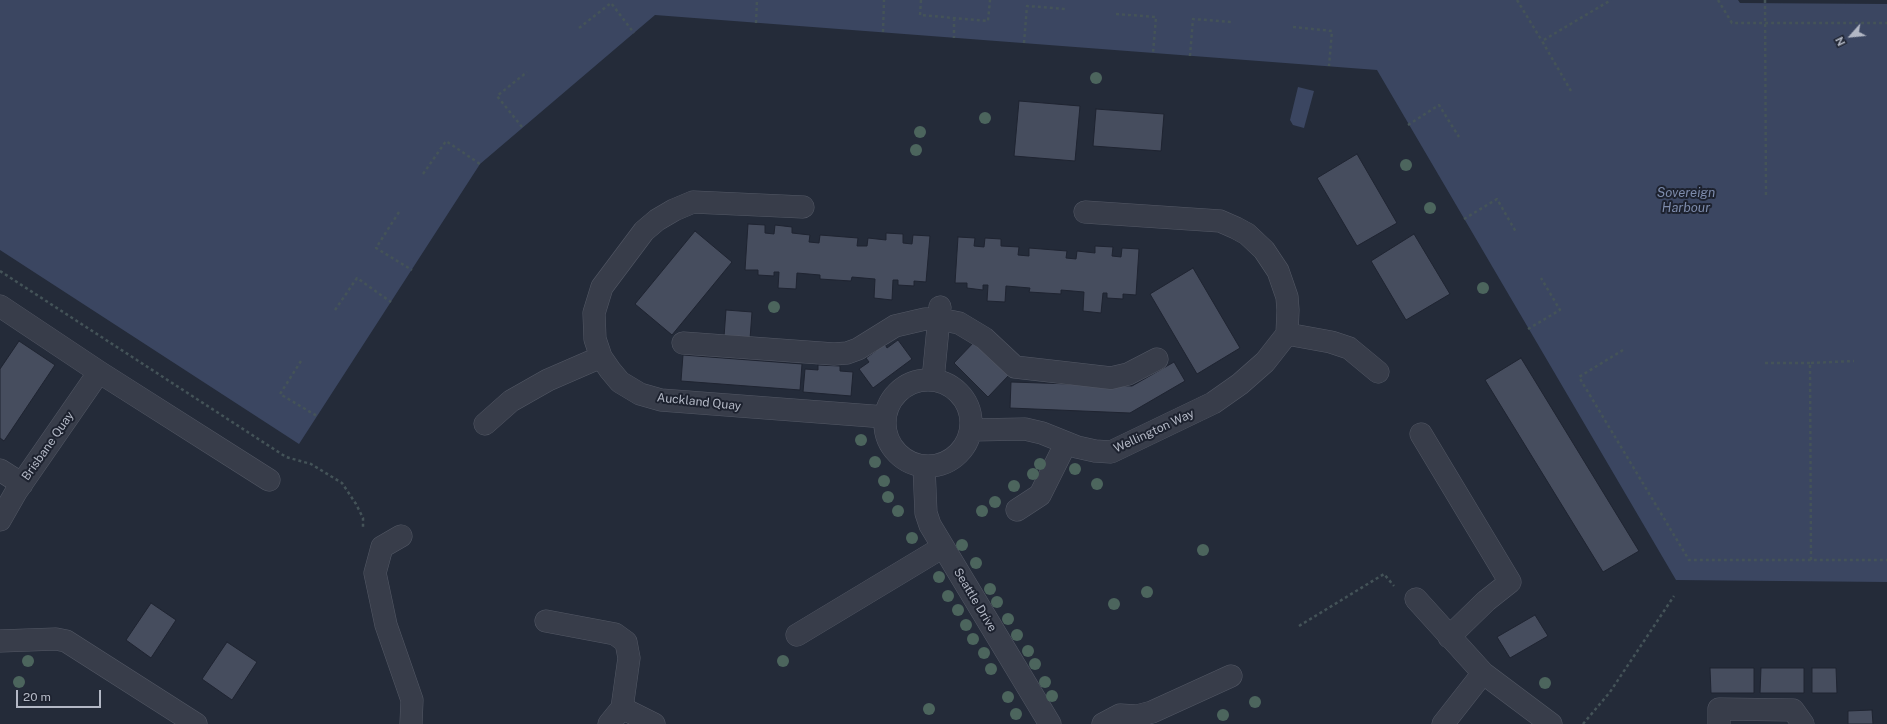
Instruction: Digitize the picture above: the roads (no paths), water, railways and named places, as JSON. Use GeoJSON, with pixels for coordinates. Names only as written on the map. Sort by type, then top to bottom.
{"type":"FeatureCollection","features":[{"type":"Feature","properties":{"kind":"street","name":"Auckland Quay"},"geometry":{"type":"LineString","coordinates":[[803,207],[693,202],[674,210],[644,231],[602,287],[594,313],[595,339],[601,357],[620,382],[640,394],[661,400],[885,417]]}},
{"type":"Feature","properties":{"kind":"street"},"geometry":{"type":"LineString","coordinates":[[1084,212],[1220,221],[1247,234],[1264,250],[1278,271],[1287,297],[1287,334],[1331,342],[1349,348],[1378,372]]}},
{"type":"Feature","properties":{"kind":"street"},"geometry":{"type":"LineString","coordinates":[[0,306],[198,437],[219,448],[269,480]]}},
{"type":"Feature","properties":{"kind":"street"},"geometry":{"type":"LineString","coordinates":[[933,380],[939,313]]}},
{"type":"Feature","properties":{"kind":"street"},"geometry":{"type":"LineString","coordinates":[[683,343],[834,354],[858,349],[895,326],[925,319],[939,313],[984,338],[1016,367],[1111,378],[1128,374],[1157,358]]}},
{"type":"Feature","properties":{"kind":"street","name":"Wellington Way"},"geometry":{"type":"LineString","coordinates":[[972,430],[1025,429],[1042,433],[1095,451],[1111,452],[1213,403],[1240,384],[1265,362],[1287,334]]}},
{"type":"Feature","properties":{"kind":"street"},"geometry":{"type":"LineString","coordinates":[[485,424],[511,401],[548,380],[601,357]]}},
{"type":"Feature","properties":{"kind":"street","name":"Brisbane Quay"},"geometry":{"type":"LineString","coordinates":[[0,520],[22,484],[99,372]]}},
{"type":"Feature","properties":{"kind":"street"},"geometry":{"type":"LineString","coordinates":[[933,380],[947,384],[962,395],[969,408],[972,430],[967,444],[956,458],[942,465],[924,467],[909,463],[895,452],[887,439],[885,417],[889,403],[901,389],[914,382],[933,380]]}},
{"type":"Feature","properties":{"kind":"street"},"geometry":{"type":"LineString","coordinates":[[1421,434],[1510,582],[1486,601],[1449,637]]}},
{"type":"Feature","properties":{"kind":"street"},"geometry":{"type":"LineString","coordinates":[[1017,510],[1040,495],[1065,442]]}},
{"type":"Feature","properties":{"kind":"street","name":"Seattle Drive"},"geometry":{"type":"LineString","coordinates":[[924,467],[926,513],[930,525],[1050,724]]}},
{"type":"Feature","properties":{"kind":"street"},"geometry":{"type":"LineString","coordinates":[[0,470],[22,484]]}},
{"type":"Feature","properties":{"kind":"street"},"geometry":{"type":"LineString","coordinates":[[401,536],[382,547],[375,573],[386,625],[412,700],[411,724]]}},
{"type":"Feature","properties":{"kind":"street"},"geometry":{"type":"LineString","coordinates":[[797,635],[943,547]]}},
{"type":"Feature","properties":{"kind":"street"},"geometry":{"type":"LineString","coordinates":[[1416,599],[1483,674],[1550,724]]}},
{"type":"Feature","properties":{"kind":"street"},"geometry":{"type":"LineString","coordinates":[[546,621],[615,634],[626,642],[629,658],[615,716],[654,724]]}},
{"type":"Feature","properties":{"kind":"street"},"geometry":{"type":"LineString","coordinates":[[0,642],[56,639],[66,642],[196,724]]}},
{"type":"Feature","properties":{"kind":"street"},"geometry":{"type":"LineString","coordinates":[[1443,724],[1483,674]]}},
{"type":"Feature","properties":{"kind":"street"},"geometry":{"type":"LineString","coordinates":[[1103,724],[1120,715],[1137,716],[1152,712],[1231,676]]}},
{"type":"Feature","properties":{"kind":"street"},"geometry":{"type":"LineString","coordinates":[[1719,724],[1719,709],[1793,710],[1803,724]]}},
{"type":"Feature","properties":{"kind":"water","name":"Sovereign Harbour"},"geometry":{"type":"Polygon","coordinates":[[[0,0],[1738,0],[1740,3],[1887,4],[1887,582],[1676,580],[1377,70],[655,15],[480,164],[299,444],[0,250],[0,0]]]}},
{"type":"Feature","properties":{"kind":"water"},"geometry":{"type":"Polygon","coordinates":[[[1298,87],[1314,91],[1304,128],[1293,125],[1290,120],[1298,87]]]}}]}
